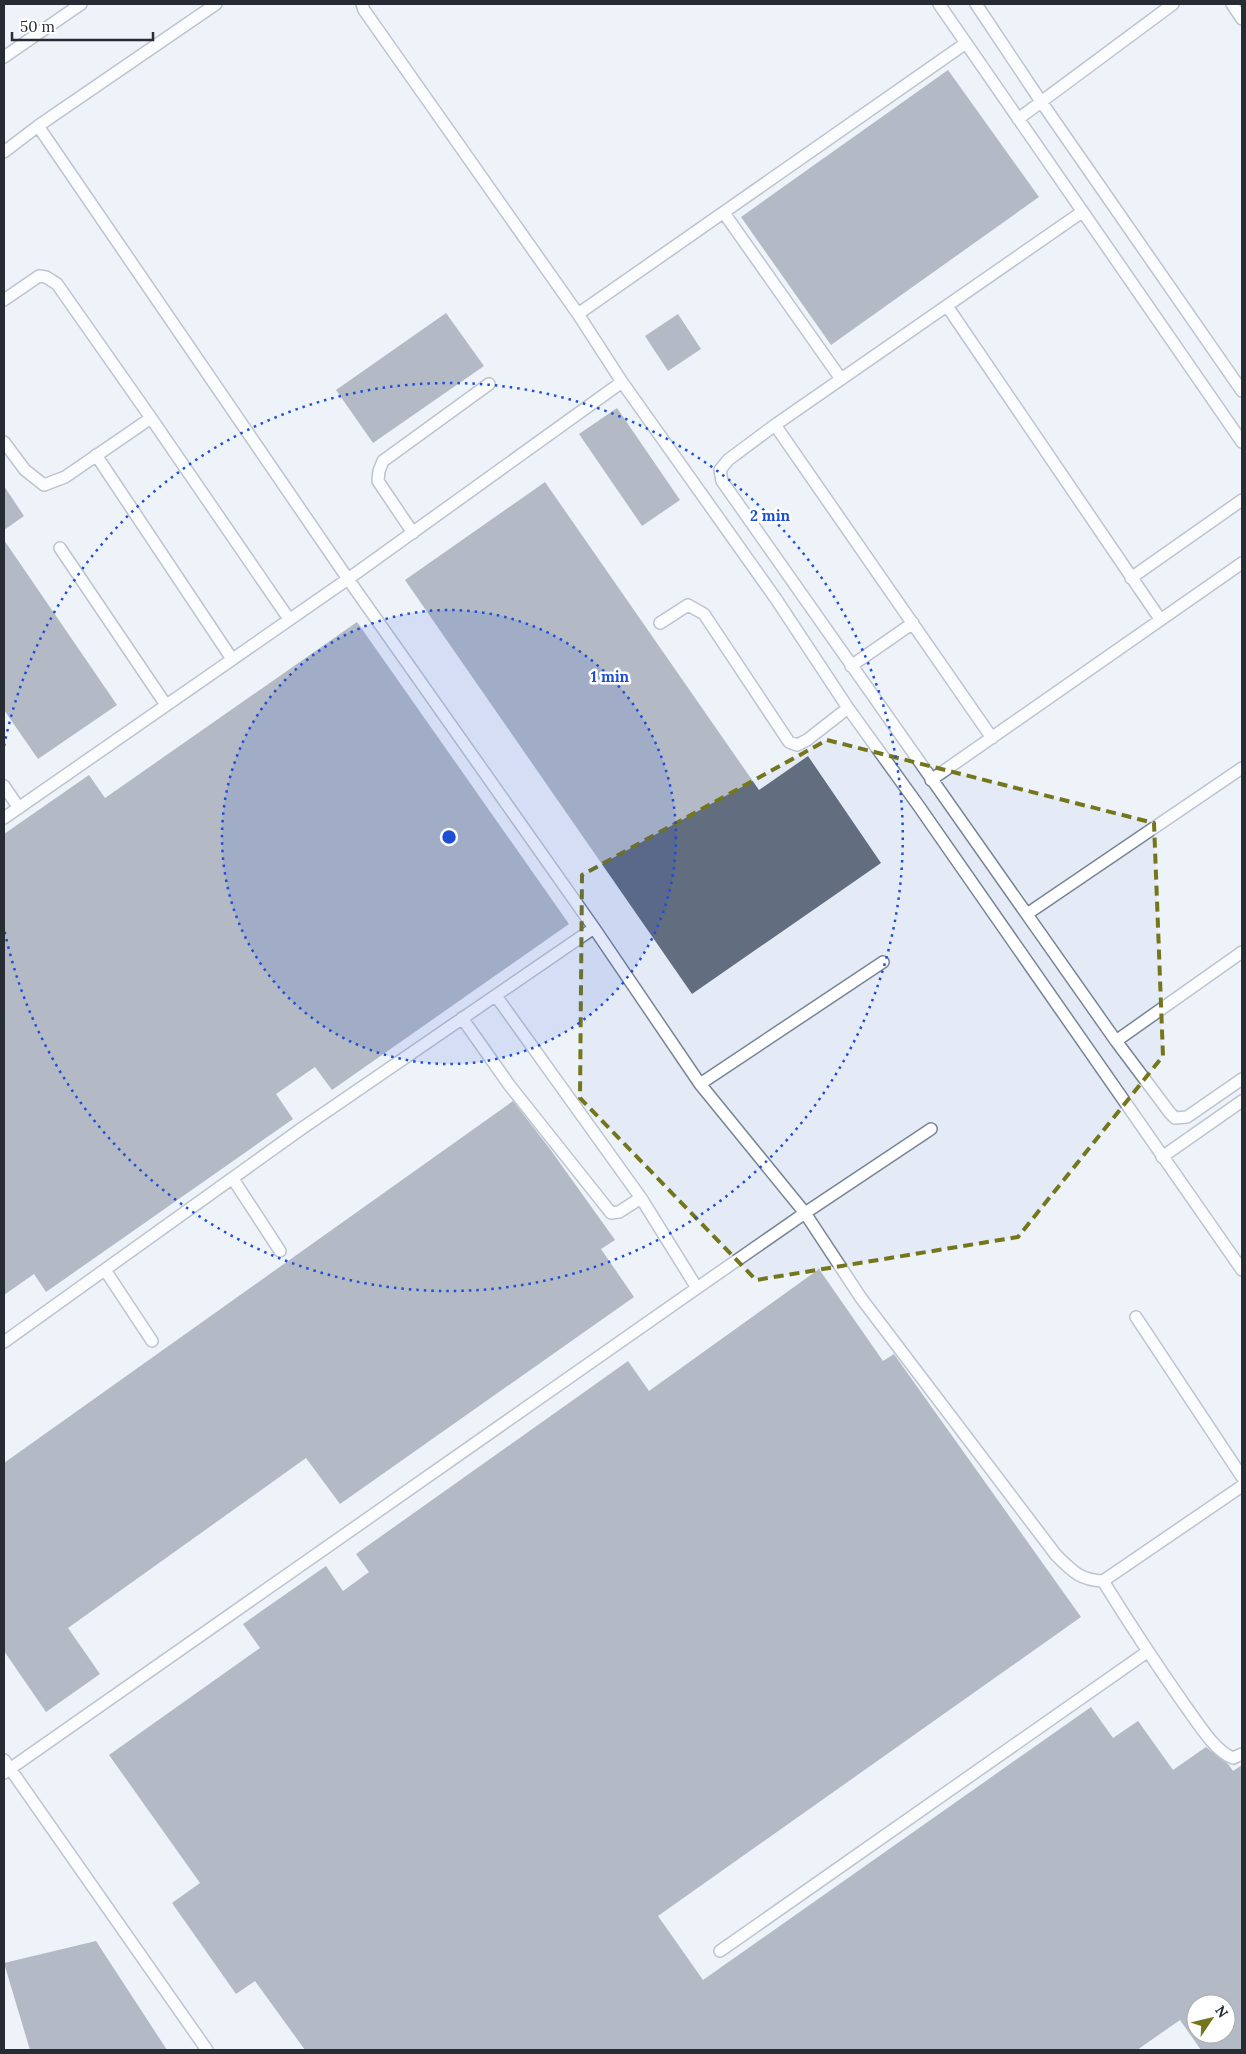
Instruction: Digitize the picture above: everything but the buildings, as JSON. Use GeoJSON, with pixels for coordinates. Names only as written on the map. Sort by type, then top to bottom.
{"type":"FeatureCollection","features":[{"type":"Feature","properties":{"kind":"lane"},"geometry":{"type":"LineString","coordinates":[[4,57],[81,4]]}},
{"type":"Feature","properties":{"kind":"lane"},"geometry":{"type":"LineString","coordinates":[[4,152],[38,126],[216,4]]}},
{"type":"Feature","properties":{"kind":"lane"},"geometry":{"type":"LineString","coordinates":[[362,4],[364,10],[578,314],[622,382],[776,599],[848,708],[1092,1053],[1162,1157],[1242,1270]]}},
{"type":"Feature","properties":{"kind":"lane"},"geometry":{"type":"LineString","coordinates":[[939,4],[1242,442]]}},
{"type":"Feature","properties":{"kind":"lane"},"geometry":{"type":"LineString","coordinates":[[976,4],[1040,100],[1242,391]]}},
{"type":"Feature","properties":{"kind":"lane"},"geometry":{"type":"LineString","coordinates":[[1018,119],[1040,100],[1174,4]]}},
{"type":"Feature","properties":{"kind":"lane"},"geometry":{"type":"LineString","coordinates":[[1232,4],[1242,19]]}},
{"type":"Feature","properties":{"kind":"lane"},"geometry":{"type":"LineString","coordinates":[[578,314],[966,43]]}},
{"type":"Feature","properties":{"kind":"lane"},"geometry":{"type":"LineString","coordinates":[[38,126],[348,579],[594,928],[700,1084],[805,1213],[861,1298],[1056,1556],[1076,1575],[1090,1581],[1103,1581],[1242,1486]]}},
{"type":"Feature","properties":{"kind":"lane"},"geometry":{"type":"LineString","coordinates":[[1082,212],[775,425],[728,460],[720,470],[720,474],[728,489],[931,780],[1116,1041],[1175,1118],[1186,1117],[1242,1079]]}},
{"type":"Feature","properties":{"kind":"lane"},"geometry":{"type":"LineString","coordinates":[[724,213],[841,379]]}},
{"type":"Feature","properties":{"kind":"lane"},"geometry":{"type":"LineString","coordinates":[[4,300],[39,276],[52,280],[62,290],[289,619]]}},
{"type":"Feature","properties":{"kind":"lane"},"geometry":{"type":"LineString","coordinates":[[946,306],[1160,619]]}},
{"type":"Feature","properties":{"kind":"lane"},"geometry":{"type":"LineString","coordinates":[[4,818],[348,579],[622,382]]}},
{"type":"Feature","properties":{"kind":"lane"},"geometry":{"type":"LineString","coordinates":[[413,533],[378,481],[383,461],[489,384]]}},
{"type":"Feature","properties":{"kind":"lane"},"geometry":{"type":"LineString","coordinates":[[4,442],[25,470],[44,485],[65,477],[152,418]]}},
{"type":"Feature","properties":{"kind":"lane"},"geometry":{"type":"LineString","coordinates":[[775,425],[992,738]]}},
{"type":"Feature","properties":{"kind":"lane"},"geometry":{"type":"LineString","coordinates":[[96,455],[232,660]]}},
{"type":"Feature","properties":{"kind":"lane"},"geometry":{"type":"LineString","coordinates":[[1131,578],[1242,500]]}},
{"type":"Feature","properties":{"kind":"lane"},"geometry":{"type":"LineString","coordinates":[[60,548],[166,705]]}},
{"type":"Feature","properties":{"kind":"lane"},"geometry":{"type":"LineString","coordinates":[[931,780],[1242,563]]}},
{"type":"Feature","properties":{"kind":"lane"},"geometry":{"type":"LineString","coordinates":[[660,623],[688,605],[704,614],[789,742],[797,745],[807,740],[848,708]]}},
{"type":"Feature","properties":{"kind":"lane"},"geometry":{"type":"LineString","coordinates":[[851,666],[913,623]]}},
{"type":"Feature","properties":{"kind":"lane"},"geometry":{"type":"LineString","coordinates":[[1027,914],[1242,768]]}},
{"type":"Feature","properties":{"kind":"lane"},"geometry":{"type":"LineString","coordinates":[[4,786],[19,808]]}},
{"type":"Feature","properties":{"kind":"lane"},"geometry":{"type":"LineString","coordinates":[[4,1342],[233,1180],[301,1129],[594,928]]}},
{"type":"Feature","properties":{"kind":"lane"},"geometry":{"type":"LineString","coordinates":[[1116,1041],[1242,952]]}},
{"type":"Feature","properties":{"kind":"lane"},"geometry":{"type":"LineString","coordinates":[[700,1084],[883,962]]}},
{"type":"Feature","properties":{"kind":"lane"},"geometry":{"type":"LineString","coordinates":[[496,996],[641,1198],[697,1288]]}},
{"type":"Feature","properties":{"kind":"lane"},"geometry":{"type":"LineString","coordinates":[[462,1018],[510,1086],[611,1213],[619,1212],[641,1198]]}},
{"type":"Feature","properties":{"kind":"lane"},"geometry":{"type":"LineString","coordinates":[[1162,1157],[1242,1101]]}},
{"type":"Feature","properties":{"kind":"lane"},"geometry":{"type":"LineString","coordinates":[[207,2050],[6,1767],[805,1213],[931,1129]]}},
{"type":"Feature","properties":{"kind":"lane"},"geometry":{"type":"LineString","coordinates":[[233,1180],[280,1251]]}},
{"type":"Feature","properties":{"kind":"lane"},"geometry":{"type":"LineString","coordinates":[[105,1270],[152,1342]]}},
{"type":"Feature","properties":{"kind":"lane"},"geometry":{"type":"LineString","coordinates":[[1136,1317],[1242,1477]]}},
{"type":"Feature","properties":{"kind":"lane"},"geometry":{"type":"LineString","coordinates":[[1103,1581],[1147,1652],[1203,1730],[1226,1756],[1233,1758],[1242,1754]]}},
{"type":"Feature","properties":{"kind":"lane"},"geometry":{"type":"LineString","coordinates":[[720,1951],[1147,1652]]}},
{"type":"Feature","properties":{"kind":"highlighted area"},"geometry":{"type":"Polygon","coordinates":[[[827,740],[1154,823],[1163,1056],[1018,1237],[756,1280],[580,1098],[582,875],[827,740]]]}},
{"type":"Feature","properties":{"kind":"shaded area"},"geometry":{"type":"Polygon","coordinates":[[[4,4],[1242,4],[1242,2050],[4,2050],[4,4]]]}}]}
